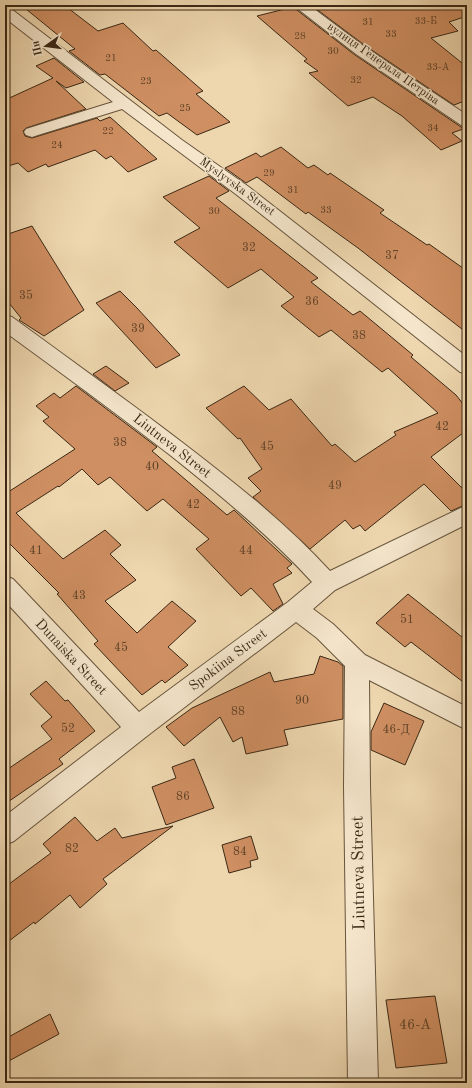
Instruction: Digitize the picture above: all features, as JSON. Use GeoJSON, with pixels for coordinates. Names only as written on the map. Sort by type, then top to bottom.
{"type":"FeatureCollection","features":[{"type":"Feature","properties":{"kind":"street","name":"вулиця Генерала Петріва"},"geometry":{"type":"LineString","coordinates":[[300,5],[361,51],[467,122]]}},
{"type":"Feature","properties":{"kind":"street","name":"Myslyvska Street"},"geometry":{"type":"LineString","coordinates":[[5,10],[176,143],[243,191],[467,367]]}},
{"type":"Feature","properties":{"kind":"street"},"geometry":{"type":"LineString","coordinates":[[32,132],[126,103]]}},
{"type":"Feature","properties":{"kind":"street","name":"Liutneva Street"},"geometry":{"type":"LineString","coordinates":[[5,322],[94,385],[240,500],[305,557],[327,583]]}},
{"type":"Feature","properties":{"kind":"street","name":"Spokiina Street"},"geometry":{"type":"LineString","coordinates":[[5,832],[138,728],[296,609],[327,583],[467,514]]}},
{"type":"Feature","properties":{"kind":"street","name":"Dunaiska Street"},"geometry":{"type":"LineString","coordinates":[[5,586],[138,728]]}},
{"type":"Feature","properties":{"kind":"street"},"geometry":{"type":"LineString","coordinates":[[296,609],[325,631],[358,662],[467,718]]}},
{"type":"Feature","properties":{"kind":"street","name":"Liutneva Street"},"geometry":{"type":"LineString","coordinates":[[358,662],[357,786],[363,1083]]}},
{"type":"Feature","properties":{"kind":"building"},"geometry":{"type":"Polygon","coordinates":[[[21,5],[64,5],[98,31],[123,23],[153,51],[156,50],[203,91],[196,94],[230,122],[197,135],[167,113],[159,116],[105,74],[100,75],[69,51],[75,49],[21,5]]]}},
{"type":"Feature","properties":{"kind":"building"},"geometry":{"type":"Polygon","coordinates":[[[311,5],[467,5],[467,16],[449,22],[458,31],[431,38],[467,67],[467,100],[454,105],[367,47],[311,5]]]}},
{"type":"Feature","properties":{"kind":"building"},"geometry":{"type":"Polygon","coordinates":[[[293,7],[355,55],[461,127],[463,129],[452,133],[462,141],[441,150],[402,116],[373,97],[348,106],[309,73],[318,71],[304,61],[307,59],[257,16],[293,7]]]}},
{"type":"Feature","properties":{"kind":"building"},"geometry":{"type":"Polygon","coordinates":[[[54,58],[84,82],[66,88],[56,81],[86,109],[26,128],[23,131],[25,136],[32,138],[97,118],[100,121],[110,117],[157,159],[128,172],[111,156],[106,159],[95,150],[48,167],[46,164],[28,172],[18,163],[5,167],[5,100],[53,78],[36,66],[54,58]]]}},
{"type":"Feature","properties":{"kind":"building"},"geometry":{"type":"Polygon","coordinates":[[[281,147],[308,168],[314,165],[328,175],[330,173],[384,210],[380,213],[427,245],[429,244],[467,271],[467,333],[358,248],[308,212],[306,214],[257,177],[246,183],[225,168],[256,153],[261,157],[281,147]]]}},
{"type":"Feature","properties":{"kind":"building"},"geometry":{"type":"Polygon","coordinates":[[[209,176],[229,191],[216,198],[318,278],[311,282],[353,315],[360,311],[413,355],[411,357],[456,395],[467,409],[467,430],[431,457],[467,493],[467,504],[451,511],[424,484],[365,531],[360,525],[353,529],[345,520],[310,549],[253,497],[261,491],[248,478],[262,469],[240,438],[238,439],[206,408],[244,386],[269,410],[291,399],[332,446],[335,444],[355,462],[396,435],[394,432],[438,413],[388,368],[382,372],[331,330],[319,337],[281,306],[294,297],[261,269],[228,288],[174,242],[200,228],[163,197],[209,176]]]}},
{"type":"Feature","properties":{"kind":"building"},"geometry":{"type":"Polygon","coordinates":[[[32,226],[84,310],[44,336],[19,320],[21,318],[5,298],[5,235],[32,226]]]}},
{"type":"Feature","properties":{"kind":"building"},"geometry":{"type":"Polygon","coordinates":[[[120,291],[180,355],[156,368],[96,303],[120,291]]]}},
{"type":"Feature","properties":{"kind":"building"},"geometry":{"type":"Polygon","coordinates":[[[106,366],[129,383],[115,391],[93,374],[106,366]]]}},
{"type":"Feature","properties":{"kind":"building"},"geometry":{"type":"Polygon","coordinates":[[[76,386],[157,447],[152,451],[227,515],[234,510],[292,564],[287,568],[292,573],[273,584],[283,604],[273,611],[251,588],[241,596],[196,549],[209,539],[163,499],[147,511],[110,477],[98,485],[82,469],[59,487],[58,486],[16,513],[63,559],[105,530],[121,545],[110,554],[136,580],[105,601],[137,633],[172,601],[196,621],[168,647],[188,665],[165,683],[162,680],[142,695],[94,644],[98,641],[57,594],[59,593],[5,539],[5,494],[75,449],[43,421],[49,417],[36,406],[54,393],[60,398],[76,386]]]}},
{"type":"Feature","properties":{"kind":"building"},"geometry":{"type":"Polygon","coordinates":[[[408,594],[467,641],[467,685],[411,642],[405,647],[376,623],[408,594]]]}},
{"type":"Feature","properties":{"kind":"building"},"geometry":{"type":"Polygon","coordinates":[[[320,656],[338,662],[343,666],[343,719],[284,730],[288,745],[246,754],[242,737],[233,742],[220,717],[184,746],[166,727],[192,708],[270,672],[274,682],[314,674],[320,656]]]}},
{"type":"Feature","properties":{"kind":"building"},"geometry":{"type":"Polygon","coordinates":[[[46,681],[65,701],[68,700],[95,731],[59,759],[63,764],[5,804],[5,771],[52,739],[41,726],[52,717],[30,694],[46,681]]]}},
{"type":"Feature","properties":{"kind":"building"},"geometry":{"type":"Polygon","coordinates":[[[384,703],[424,721],[405,765],[371,750],[371,732],[384,703]]]}},
{"type":"Feature","properties":{"kind":"building"},"geometry":{"type":"Polygon","coordinates":[[[194,759],[214,808],[166,825],[152,787],[176,778],[172,767],[194,759]]]}},
{"type":"Feature","properties":{"kind":"building"},"geometry":{"type":"Polygon","coordinates":[[[75,817],[97,841],[115,828],[122,838],[173,826],[103,879],[107,884],[80,908],[70,895],[35,924],[34,922],[5,944],[5,887],[51,853],[43,844],[75,817]]]}},
{"type":"Feature","properties":{"kind":"building"},"geometry":{"type":"Polygon","coordinates":[[[251,836],[258,859],[250,861],[251,867],[229,873],[222,845],[251,836]]]}},
{"type":"Feature","properties":{"kind":"building"},"geometry":{"type":"Polygon","coordinates":[[[435,996],[447,1063],[396,1068],[386,1000],[435,996]]]}},
{"type":"Feature","properties":{"kind":"building"},"geometry":{"type":"Polygon","coordinates":[[[50,1014],[59,1034],[5,1063],[5,1039],[50,1014]]]}}]}
